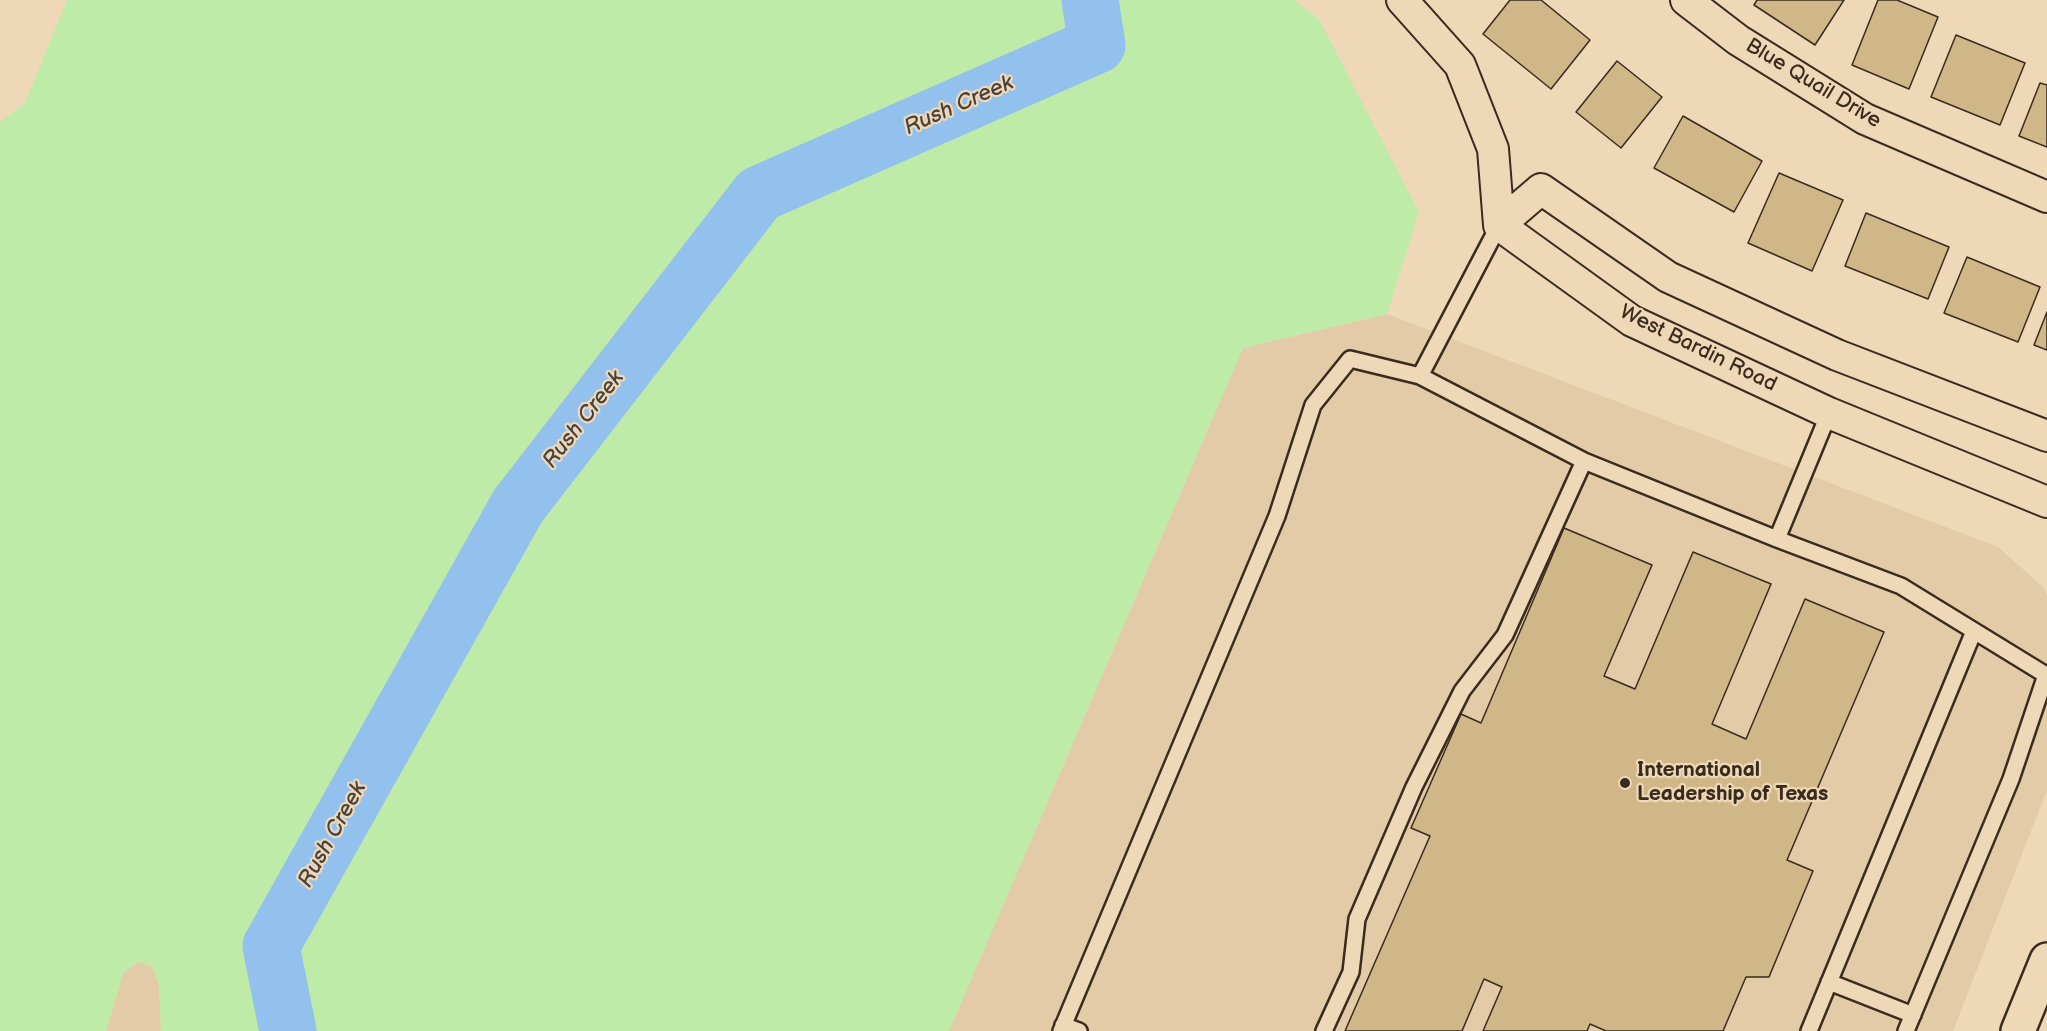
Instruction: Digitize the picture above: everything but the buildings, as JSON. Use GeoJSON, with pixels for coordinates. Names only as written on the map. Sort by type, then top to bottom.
{"type":"FeatureCollection","features":[{"type":"Feature","properties":{"kind":"main road"},"geometry":{"type":"LineString","coordinates":[[2018,1031],[2047,960]]}},
{"type":"Feature","properties":{"kind":"street"},"geometry":{"type":"LineString","coordinates":[[1402,0],[1460,65],[1493,149],[1499,225]]}},
{"type":"Feature","properties":{"kind":"street","name":"Blue Quail Drive"},"geometry":{"type":"LineString","coordinates":[[1686,0],[1738,40],[1865,119],[2047,196]]}},
{"type":"Feature","properties":{"kind":"street"},"geometry":{"type":"LineString","coordinates":[[1499,225],[1541,189],[1668,277],[1837,355],[2047,436]]}},
{"type":"Feature","properties":{"kind":"street","name":"West Bardin Road"},"geometry":{"type":"LineString","coordinates":[[1499,225],[1632,321],[1829,412],[2047,502]]}},
{"type":"Feature","properties":{"kind":"lane"},"geometry":{"type":"LineString","coordinates":[[1420,376],[1499,225]]}},
{"type":"Feature","properties":{"kind":"lane"},"geometry":{"type":"LineString","coordinates":[[1079,1031],[1062,1028],[1277,516],[1312,405],[1350,358],[1420,376],[1584,461],[1901,586],[2046,675],[2011,779],[1906,1031]]}},
{"type":"Feature","properties":{"kind":"lane"},"geometry":{"type":"LineString","coordinates":[[1777,539],[1829,412]]}},
{"type":"Feature","properties":{"kind":"lane"},"geometry":{"type":"LineString","coordinates":[[1324,1031],[1351,972],[1357,919],[1414,787],[1462,691],[1505,635],[1584,461]]}},
{"type":"Feature","properties":{"kind":"lane"},"geometry":{"type":"LineString","coordinates":[[1809,1031],[1974,631]]}},
{"type":"Feature","properties":{"kind":"lane"},"geometry":{"type":"LineString","coordinates":[[1829,982],[1913,1015]]}},
{"type":"Feature","properties":{"kind":"shaded area"},"geometry":{"type":"Polygon","coordinates":[[[1387,314],[1998,547],[2043,587],[2047,595],[2047,790],[1953,1031],[949,1031],[1243,348],[1387,314]]]}},
{"type":"Feature","properties":{"kind":"shaded area"},"geometry":{"type":"Polygon","coordinates":[[[139,962],[152,966],[159,985],[161,1031],[106,1031],[123,973],[139,962]]]}},
{"type":"Feature","properties":{"kind":"green space"},"geometry":{"type":"Polygon","coordinates":[[[67,0],[1294,0],[1319,19],[1419,212],[1387,314],[1243,348],[949,1031],[161,1031],[159,985],[152,966],[139,962],[123,973],[106,1031],[0,1031],[0,122],[25,103],[67,0]]]}},
{"type":"Feature","properties":{"kind":"waterway","name":"Rush Creek"},"geometry":{"type":"LineString","coordinates":[[288,1031],[271,946],[518,506],[759,194],[1097,45],[1090,0]]}},
{"type":"Feature","properties":{"kind":"place","name":"International Leadership of Texas"},"geometry":{"type":"Point","coordinates":[1625,783]}}]}
